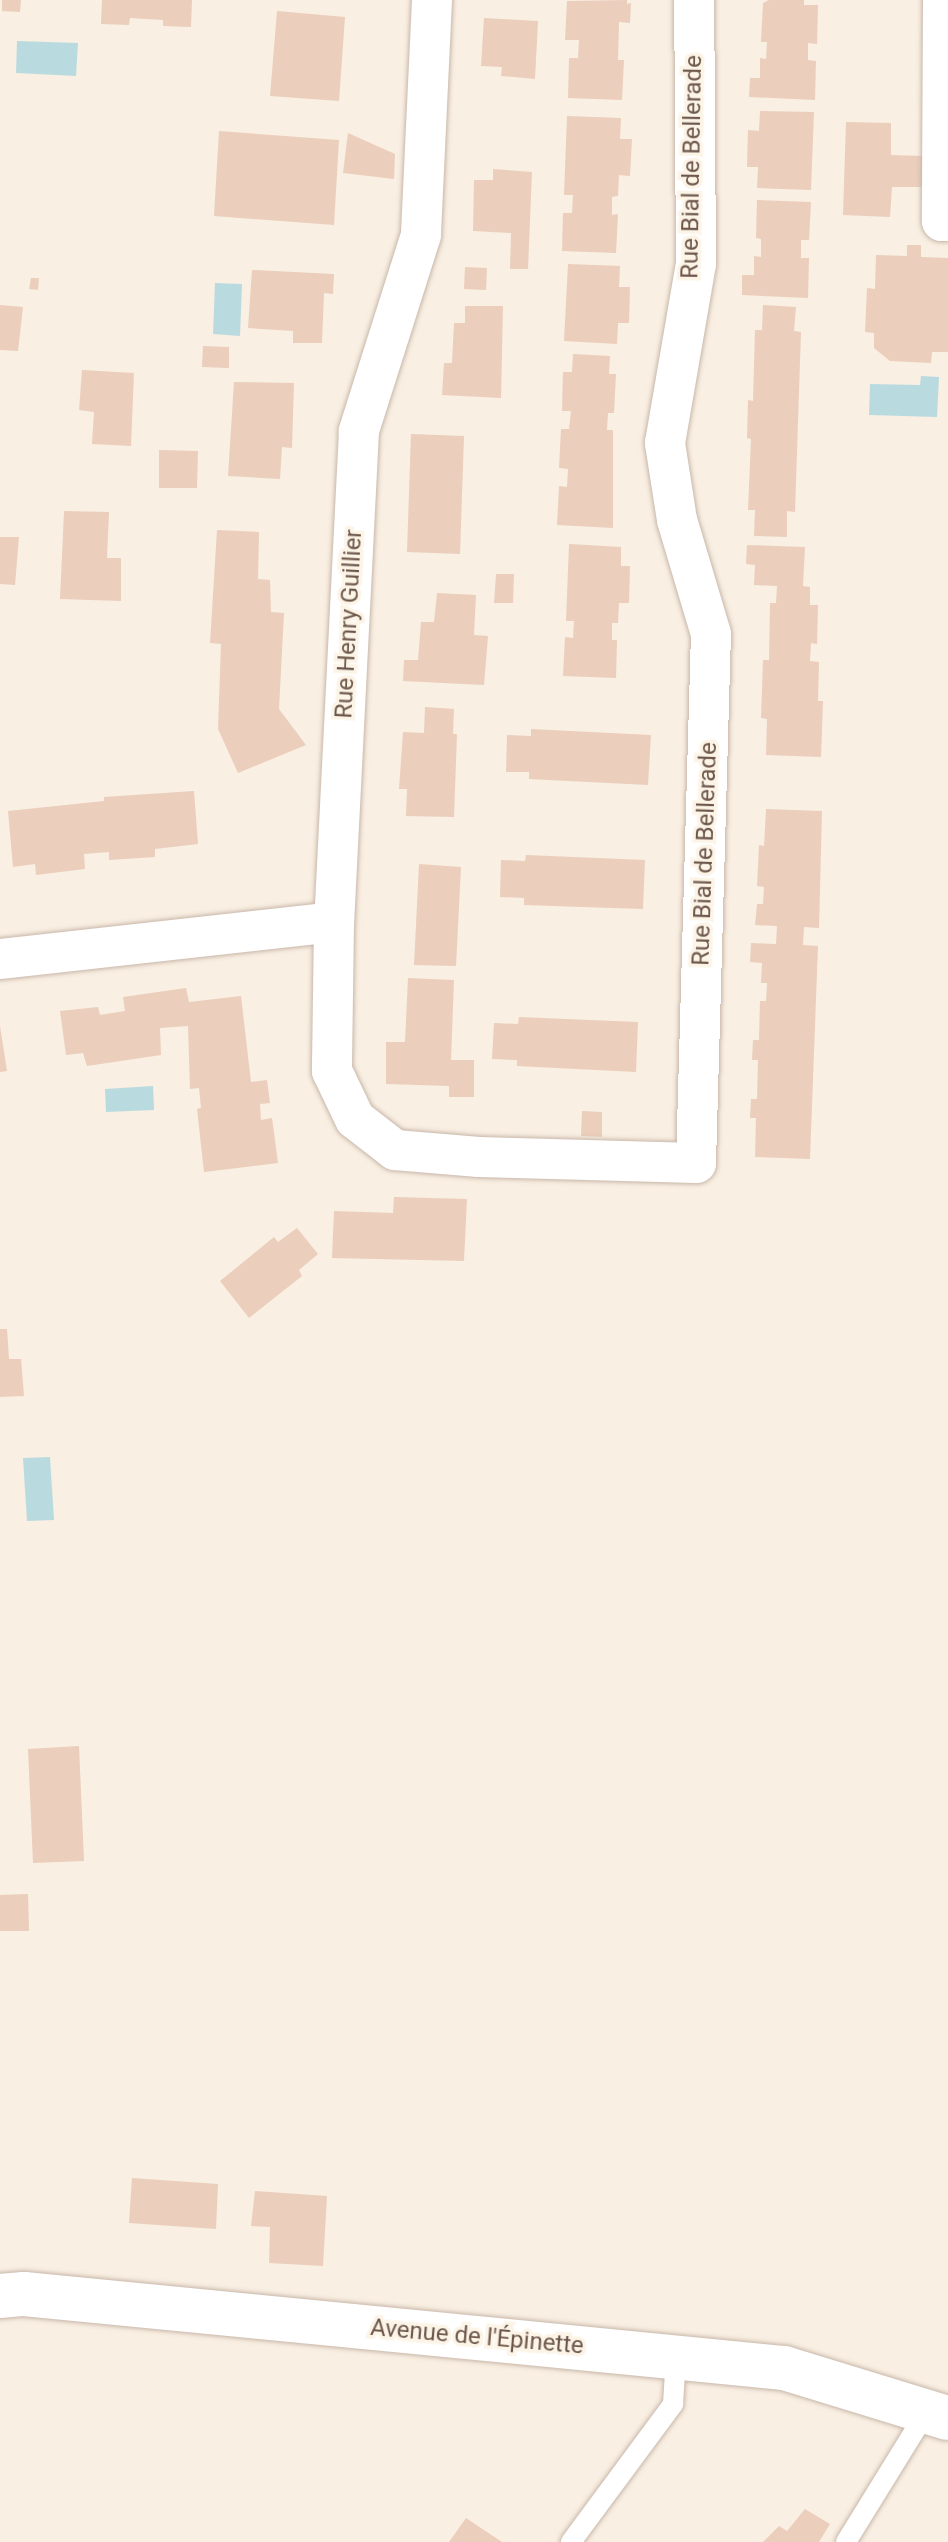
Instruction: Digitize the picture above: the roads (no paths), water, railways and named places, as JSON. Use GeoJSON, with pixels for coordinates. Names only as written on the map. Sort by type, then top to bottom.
{"type":"FeatureCollection","features":[{"type":"Feature","properties":{"kind":"street","name":"Rue Henry Guillier"},"geometry":{"type":"LineString","coordinates":[[334,922],[359,431],[421,235],[432,0]]}},
{"type":"Feature","properties":{"kind":"street","name":"Rue Bial de Bellerade"},"geometry":{"type":"LineString","coordinates":[[334,922],[332,1071],[355,1119],[395,1150],[479,1157],[696,1163],[711,634],[677,520],[665,443],[677,355],[696,264],[694,0]]}},
{"type":"Feature","properties":{"kind":"street"},"geometry":{"type":"LineString","coordinates":[[943,0],[942,221],[948,221]]}},
{"type":"Feature","properties":{"kind":"street"},"geometry":{"type":"LineString","coordinates":[[0,959],[334,922]]}},
{"type":"Feature","properties":{"kind":"street","name":"Avenue de l'Épinette"},"geometry":{"type":"LineString","coordinates":[[0,2296],[24,2294],[784,2368],[937,2414]]}},
{"type":"Feature","properties":{"kind":"lane"},"geometry":{"type":"LineString","coordinates":[[571,2542],[673,2404],[676,2356]]}},
{"type":"Feature","properties":{"kind":"lane"},"geometry":{"type":"LineString","coordinates":[[846,2542],[937,2414]]}},
{"type":"Feature","properties":{"kind":"water"},"geometry":{"type":"Polygon","coordinates":[[[17,41],[78,43],[76,76],[16,73],[17,41]]]}},
{"type":"Feature","properties":{"kind":"water"},"geometry":{"type":"Polygon","coordinates":[[[215,283],[242,284],[240,336],[213,334],[215,283]]]}},
{"type":"Feature","properties":{"kind":"water"},"geometry":{"type":"Polygon","coordinates":[[[921,376],[939,377],[937,417],[869,415],[870,384],[920,385],[921,376]]]}},
{"type":"Feature","properties":{"kind":"water"},"geometry":{"type":"Polygon","coordinates":[[[153,1086],[154,1110],[106,1112],[105,1089],[153,1086]]]}},
{"type":"Feature","properties":{"kind":"water"},"geometry":{"type":"Polygon","coordinates":[[[50,1457],[54,1520],[27,1521],[23,1458],[50,1457]]]}}]}
